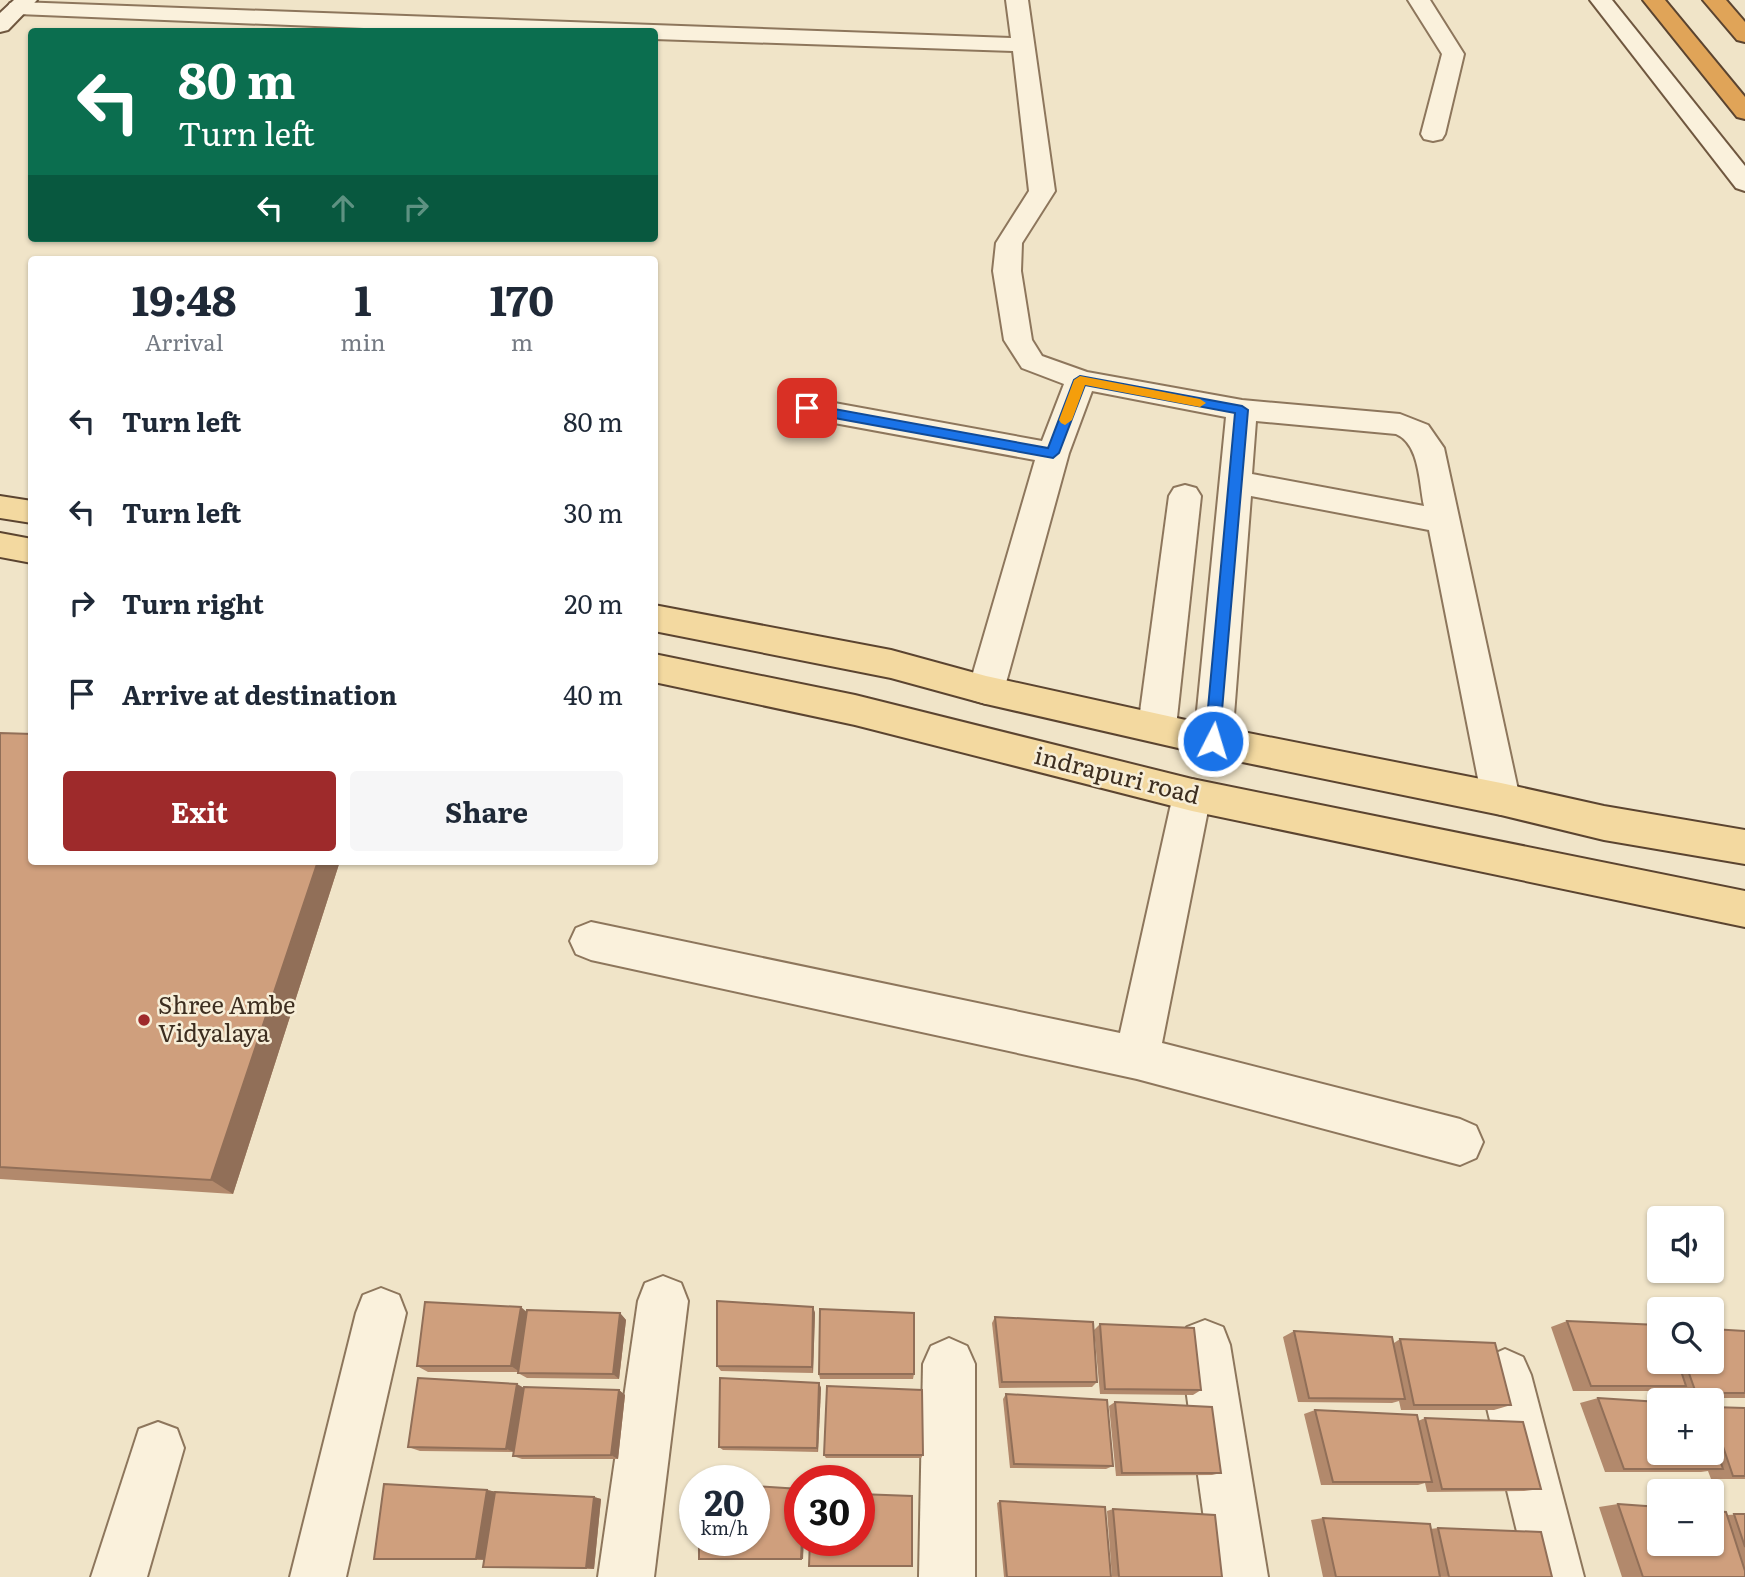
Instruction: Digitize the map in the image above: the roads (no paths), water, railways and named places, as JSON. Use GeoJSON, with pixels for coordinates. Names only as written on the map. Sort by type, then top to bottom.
{"type":"FeatureCollection","features":[{"type":"Feature","properties":{"kind":"highway"},"geometry":{"type":"LineString","coordinates":[[1654,0],[1745,112]]}},
{"type":"Feature","properties":{"kind":"highway"},"geometry":{"type":"LineString","coordinates":[[1714,0],[1745,35]]}},
{"type":"Feature","properties":{"kind":"main road"},"geometry":{"type":"LineString","coordinates":[[0,507],[28,511]]}},
{"type":"Feature","properties":{"kind":"main road"},"geometry":{"type":"LineString","coordinates":[[0,545],[28,550]]}},
{"type":"Feature","properties":{"kind":"main road"},"geometry":{"type":"LineString","coordinates":[[658,619],[891,664],[986,690],[1213,741],[1501,799],[1604,823],[1745,847]]}},
{"type":"Feature","properties":{"kind":"main road","name":"indrapuri road"},"geometry":{"type":"LineString","coordinates":[[658,669],[855,710],[1192,795],[1745,909]]}},
{"type":"Feature","properties":{"kind":"street"},"geometry":{"type":"LineString","coordinates":[[1017,0],[1042,191],[1009,243],[1007,271],[1018,340],[1032,362],[1080,380],[1242,410],[1399,424],[1416,429],[1428,448],[1501,799]]}},
{"type":"Feature","properties":{"kind":"street"},"geometry":{"type":"LineString","coordinates":[[1419,0],[1453,54],[1433,134]]}},
{"type":"Feature","properties":{"kind":"street"},"geometry":{"type":"LineString","coordinates":[[1601,0],[1745,183]]}},
{"type":"Feature","properties":{"kind":"street"},"geometry":{"type":"LineString","coordinates":[[0,25],[11,2],[560,28]]}},
{"type":"Feature","properties":{"kind":"street"},"geometry":{"type":"LineString","coordinates":[[658,32],[1021,45]]}},
{"type":"Feature","properties":{"kind":"street"},"geometry":{"type":"LineString","coordinates":[[986,690],[1053,453],[1080,380]]}},
{"type":"Feature","properties":{"kind":"street"},"geometry":{"type":"LineString","coordinates":[[807,408],[1053,453]]}},
{"type":"Feature","properties":{"kind":"street"},"geometry":{"type":"LineString","coordinates":[[1213,741],[1242,410]]}},
{"type":"Feature","properties":{"kind":"street"},"geometry":{"type":"LineString","coordinates":[[1236,482],[1444,521]]}},
{"type":"Feature","properties":{"kind":"street"},"geometry":{"type":"LineString","coordinates":[[1157,727],[1185,496]]}},
{"type":"Feature","properties":{"kind":"street"},"geometry":{"type":"LineString","coordinates":[[1137,1058],[1192,795]]}},
{"type":"Feature","properties":{"kind":"street"},"geometry":{"type":"LineString","coordinates":[[591,941],[1137,1058],[1460,1142]]}},
{"type":"Feature","properties":{"kind":"street"},"geometry":{"type":"LineString","coordinates":[[626,1577],[663,1301]]}},
{"type":"Feature","properties":{"kind":"street"},"geometry":{"type":"LineString","coordinates":[[318,1577],[381,1313]]}},
{"type":"Feature","properties":{"kind":"street"},"geometry":{"type":"LineString","coordinates":[[1205,1345],[1240,1577]]}},
{"type":"Feature","properties":{"kind":"street"},"geometry":{"type":"LineString","coordinates":[[947,1577],[949,1364]]}},
{"type":"Feature","properties":{"kind":"street"},"geometry":{"type":"LineString","coordinates":[[1505,1375],[1556,1577]]}},
{"type":"Feature","properties":{"kind":"street"},"geometry":{"type":"LineString","coordinates":[[119,1577],[158,1448]]}},
{"type":"Feature","properties":{"kind":"place","name":"Shree Ambe Vidyalaya"},"geometry":{"type":"Point","coordinates":[144,1020]}}]}
